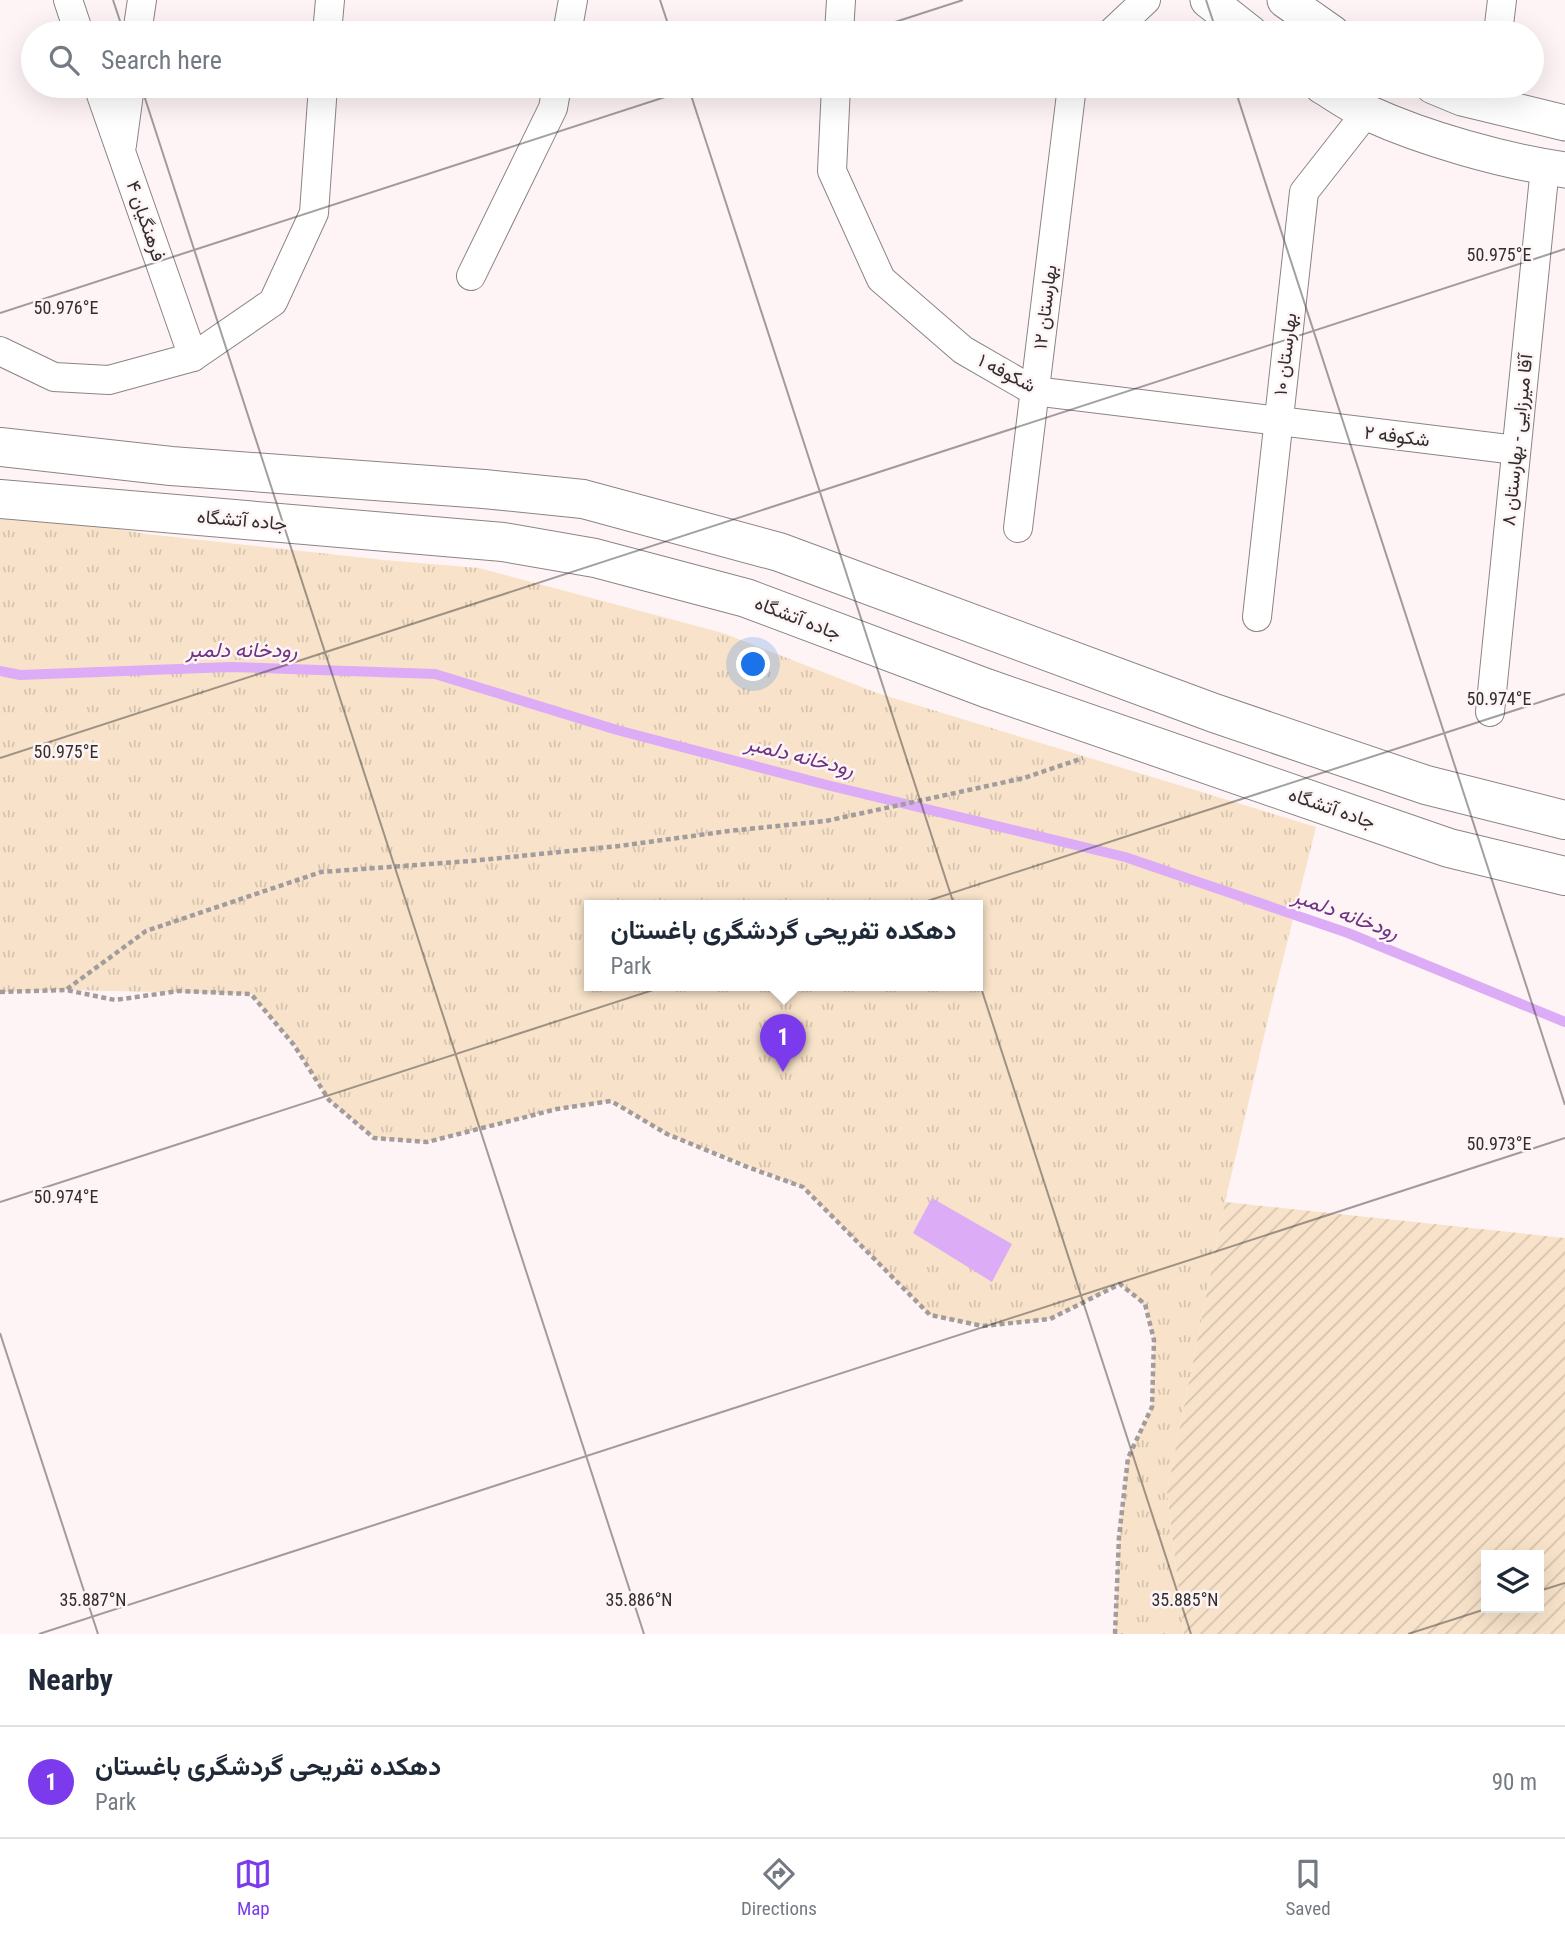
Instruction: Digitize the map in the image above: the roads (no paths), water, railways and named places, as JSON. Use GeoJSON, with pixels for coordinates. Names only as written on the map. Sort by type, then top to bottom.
{"type":"FeatureCollection","features":[{"type":"Feature","properties":{"kind":"main road"},"geometry":{"type":"LineString","coordinates":[[0,447],[171,466],[583,499],[779,552],[1214,713],[1413,781],[1565,820]]}},
{"type":"Feature","properties":{"kind":"main road","name":"جاده آتشگاه"},"geometry":{"type":"LineString","coordinates":[[0,499],[503,542],[595,558],[746,598],[986,688],[1449,848],[1565,876]]}},
{"type":"Feature","properties":{"kind":"street"},"geometry":{"type":"LineString","coordinates":[[68,0],[75,21]]}},
{"type":"Feature","properties":{"kind":"street"},"geometry":{"type":"LineString","coordinates":[[139,21],[142,0]]}},
{"type":"Feature","properties":{"kind":"street"},"geometry":{"type":"LineString","coordinates":[[328,21],[330,0]]}},
{"type":"Feature","properties":{"kind":"street"},"geometry":{"type":"LineString","coordinates":[[569,21],[573,0]]}},
{"type":"Feature","properties":{"kind":"street"},"geometry":{"type":"LineString","coordinates":[[840,21],[841,0]]}},
{"type":"Feature","properties":{"kind":"street"},"geometry":{"type":"LineString","coordinates":[[1124,21],[1146,0]]}},
{"type":"Feature","properties":{"kind":"street"},"geometry":{"type":"LineString","coordinates":[[1208,0],[1235,21]]}},
{"type":"Feature","properties":{"kind":"street"},"geometry":{"type":"LineString","coordinates":[[1284,0],[1315,21]]}},
{"type":"Feature","properties":{"kind":"street"},"geometry":{"type":"LineString","coordinates":[[1499,21],[1502,0]]}},
{"type":"Feature","properties":{"kind":"street","name":"فرهنگیان ۴"},"geometry":{"type":"LineString","coordinates":[[102,98],[193,357]]}},
{"type":"Feature","properties":{"kind":"street"},"geometry":{"type":"LineString","coordinates":[[121,151],[128,98]]}},
{"type":"Feature","properties":{"kind":"street"},"geometry":{"type":"LineString","coordinates":[[0,351],[54,377],[109,380],[193,357],[273,302],[314,213],[322,98]]}},
{"type":"Feature","properties":{"kind":"street"},"geometry":{"type":"LineString","coordinates":[[471,276],[553,108],[555,98]]}},
{"type":"Feature","properties":{"kind":"street","name":"شکوفه ۱"},"geometry":{"type":"LineString","coordinates":[[835,98],[832,171],[881,279],[962,350],[1034,391],[1277,421]]}},
{"type":"Feature","properties":{"kind":"street","name":"بهارستان ۱۲"},"geometry":{"type":"LineString","coordinates":[[1018,528],[1071,98]]}},
{"type":"Feature","properties":{"kind":"street"},"geometry":{"type":"LineString","coordinates":[[1342,98],[1366,113],[1433,139],[1555,169]]}},
{"type":"Feature","properties":{"kind":"street"},"geometry":{"type":"LineString","coordinates":[[1498,98],[1565,123]]}},
{"type":"Feature","properties":{"kind":"street","name":"بهارستان ۱۰"},"geometry":{"type":"LineString","coordinates":[[1257,617],[1304,192],[1366,113]]}},
{"type":"Feature","properties":{"kind":"street","name":"آقا میرزایی - بهارستان ۸"},"geometry":{"type":"LineString","coordinates":[[1490,712],[1516,450],[1555,169]]}},
{"type":"Feature","properties":{"kind":"street","name":"شکوفه ۲"},"geometry":{"type":"LineString","coordinates":[[1277,421],[1516,450]]}},
{"type":"Feature","properties":{"kind":"waterway","name":"رودخانه دلمبر"},"geometry":{"type":"LineString","coordinates":[[0,671],[20,675],[231,667],[435,674],[617,730],[827,785],[1125,857],[1348,933],[1565,1022]]}},
{"type":"Feature","properties":{"kind":"place","name":"دهکده تفریحی گردشگری باغستان"},"geometry":{"type":"Point","coordinates":[783,1072]}}]}
